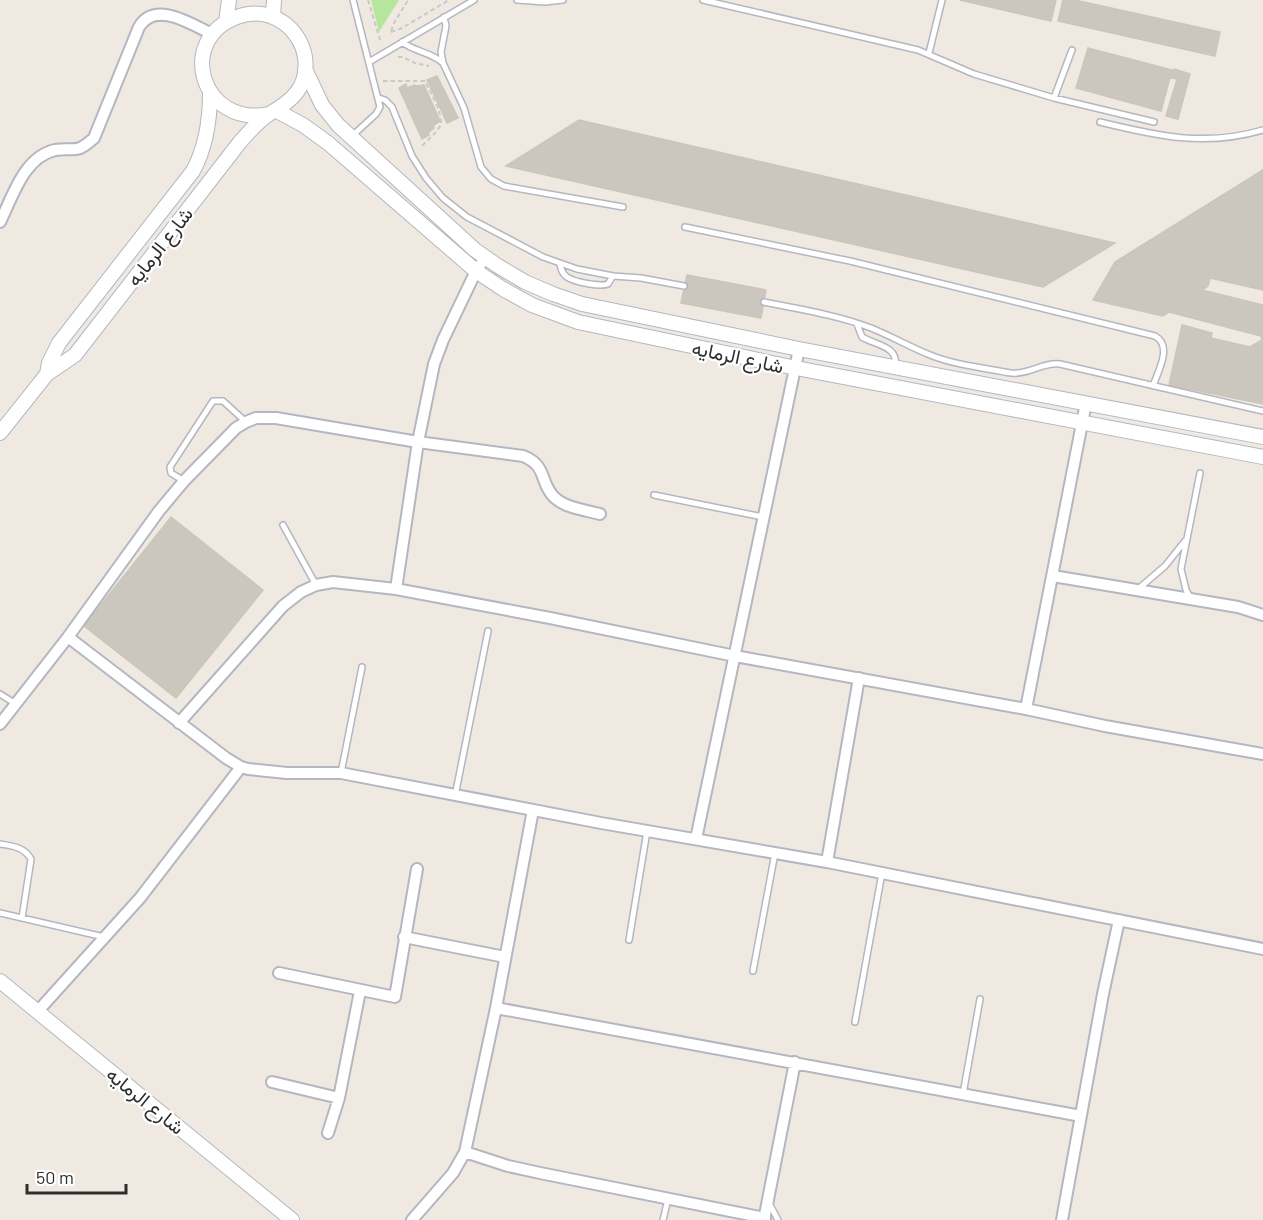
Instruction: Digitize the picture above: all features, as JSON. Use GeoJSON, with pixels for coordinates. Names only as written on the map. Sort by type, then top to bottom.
{"type":"FeatureCollection","features":[{"type":"Feature","properties":{"kind":"street"},"geometry":{"type":"LineString","coordinates":[[226,22],[229,0]]}},
{"type":"Feature","properties":{"kind":"street"},"geometry":{"type":"LineString","coordinates":[[273,17],[274,0]]}},
{"type":"Feature","properties":{"kind":"street"},"geometry":{"type":"LineString","coordinates":[[0,222],[32,163],[44,154],[58,150],[73,151],[84,147],[94,138],[139,27],[145,18],[166,13],[212,34]]}},
{"type":"Feature","properties":{"kind":"street"},"geometry":{"type":"LineString","coordinates":[[249,14],[273,17],[287,25],[298,38],[304,53],[304,78],[297,94],[273,113],[259,116],[240,115],[223,107],[210,93],[203,77],[204,50],[212,34],[226,22],[249,14]]}},
{"type":"Feature","properties":{"kind":"street","name":"شارع الرمايه"},"geometry":{"type":"LineString","coordinates":[[305,69],[322,105],[350,137],[485,258],[525,282],[568,300],[799,349],[1263,437]]}},
{"type":"Feature","properties":{"kind":"street","name":"شارع الرمايه"},"geometry":{"type":"LineString","coordinates":[[47,375],[49,363],[59,343],[193,171],[200,158],[208,125],[210,93]]}},
{"type":"Feature","properties":{"kind":"street","name":"شارع الرمايه"},"geometry":{"type":"LineString","coordinates":[[0,433],[47,375],[75,355],[223,162],[249,132],[273,113],[303,125],[328,143],[476,271],[532,305],[578,322],[795,368],[1263,457]]}},
{"type":"Feature","properties":{"kind":"street"},"geometry":{"type":"LineString","coordinates":[[396,589],[418,442],[434,364],[476,271],[485,258]]}},
{"type":"Feature","properties":{"kind":"street"},"geometry":{"type":"LineString","coordinates":[[696,839],[799,349]]}},
{"type":"Feature","properties":{"kind":"street"},"geometry":{"type":"LineString","coordinates":[[1026,709],[1086,403]]}},
{"type":"Feature","properties":{"kind":"street"},"geometry":{"type":"LineString","coordinates":[[0,724],[68,637],[159,511],[184,481],[231,433],[256,418],[276,418],[418,442],[523,456],[533,460],[541,468],[552,496],[559,502],[600,514]]}},
{"type":"Feature","properties":{"kind":"street"},"geometry":{"type":"LineString","coordinates":[[1053,576],[1238,607],[1263,615]]}},
{"type":"Feature","properties":{"kind":"street"},"geometry":{"type":"LineString","coordinates":[[179,723],[283,606],[301,592],[316,585],[333,582],[396,589],[735,656],[1263,754]]}},
{"type":"Feature","properties":{"kind":"street"},"geometry":{"type":"LineString","coordinates":[[68,637],[226,759],[241,767],[287,773],[341,773],[455,796],[827,862],[1263,949]]}},
{"type":"Feature","properties":{"kind":"street"},"geometry":{"type":"LineString","coordinates":[[827,862],[859,678]]}},
{"type":"Feature","properties":{"kind":"street"},"geometry":{"type":"LineString","coordinates":[[38,1011],[140,898],[241,767]]}},
{"type":"Feature","properties":{"kind":"street"},"geometry":{"type":"LineString","coordinates":[[412,1220],[453,1173],[465,1152],[496,1008],[533,810]]}},
{"type":"Feature","properties":{"kind":"street"},"geometry":{"type":"LineString","coordinates":[[279,974],[395,997],[417,869]]}},
{"type":"Feature","properties":{"kind":"street"},"geometry":{"type":"LineString","coordinates":[[1062,1220],[1103,994],[1119,920]]}},
{"type":"Feature","properties":{"kind":"street"},"geometry":{"type":"LineString","coordinates":[[404,937],[505,957]]}},
{"type":"Feature","properties":{"kind":"street","name":"شارع الرمايه"},"geometry":{"type":"LineString","coordinates":[[0,981],[292,1220]]}},
{"type":"Feature","properties":{"kind":"street"},"geometry":{"type":"LineString","coordinates":[[328,1133],[339,1098],[360,991]]}},
{"type":"Feature","properties":{"kind":"street"},"geometry":{"type":"LineString","coordinates":[[496,1008],[1081,1116]]}},
{"type":"Feature","properties":{"kind":"street"},"geometry":{"type":"LineString","coordinates":[[465,1152],[508,1166],[765,1219],[795,1062]]}},
{"type":"Feature","properties":{"kind":"street"},"geometry":{"type":"LineString","coordinates":[[272,1082],[339,1098]]}},
{"type":"Feature","properties":{"kind":"lane"},"geometry":{"type":"LineString","coordinates":[[350,137],[376,114],[380,107],[353,0]]}},
{"type":"Feature","properties":{"kind":"lane"},"geometry":{"type":"LineString","coordinates":[[369,62],[474,0]]}},
{"type":"Feature","properties":{"kind":"lane"},"geometry":{"type":"LineString","coordinates":[[517,0],[545,2],[563,0]]}},
{"type":"Feature","properties":{"kind":"lane"},"geometry":{"type":"LineString","coordinates":[[703,0],[929,53],[974,74],[1054,98],[1154,122]]}},
{"type":"Feature","properties":{"kind":"lane"},"geometry":{"type":"LineString","coordinates":[[929,53],[942,0]]}},
{"type":"Feature","properties":{"kind":"lane"},"geometry":{"type":"LineString","coordinates":[[444,17],[446,26],[441,52],[443,63],[464,108],[479,163],[490,179],[504,186],[623,207]]}},
{"type":"Feature","properties":{"kind":"lane"},"geometry":{"type":"LineString","coordinates":[[402,42],[411,48],[433,55],[443,63]]}},
{"type":"Feature","properties":{"kind":"lane"},"geometry":{"type":"LineString","coordinates":[[1054,98],[1072,50]]}},
{"type":"Feature","properties":{"kind":"lane"},"geometry":{"type":"LineString","coordinates":[[379,98],[392,107],[411,156],[434,188],[454,208],[480,224],[560,264],[595,273],[684,286]]}},
{"type":"Feature","properties":{"kind":"lane"},"geometry":{"type":"LineString","coordinates":[[1100,122],[1181,139],[1214,139],[1263,130]]}},
{"type":"Feature","properties":{"kind":"lane"},"geometry":{"type":"LineString","coordinates":[[685,226],[850,261],[1155,336],[1162,340],[1165,348],[1153,386]]}},
{"type":"Feature","properties":{"kind":"lane"},"geometry":{"type":"LineString","coordinates":[[560,264],[562,272],[568,278],[601,286],[608,284],[613,276]]}},
{"type":"Feature","properties":{"kind":"lane"},"geometry":{"type":"LineString","coordinates":[[764,302],[870,327],[945,360],[1016,373],[1030,372],[1051,363],[1060,363],[1263,411]]}},
{"type":"Feature","properties":{"kind":"lane"},"geometry":{"type":"LineString","coordinates":[[857,324],[862,337],[892,351],[896,357],[895,366]]}},
{"type":"Feature","properties":{"kind":"lane"},"geometry":{"type":"LineString","coordinates":[[184,481],[171,473],[171,463],[213,401],[223,401],[246,422]]}},
{"type":"Feature","properties":{"kind":"lane"},"geometry":{"type":"LineString","coordinates":[[1191,600],[1182,580],[1181,569],[1200,473]]}},
{"type":"Feature","properties":{"kind":"lane"},"geometry":{"type":"LineString","coordinates":[[654,495],[765,517]]}},
{"type":"Feature","properties":{"kind":"lane"},"geometry":{"type":"LineString","coordinates":[[283,525],[316,585]]}},
{"type":"Feature","properties":{"kind":"lane"},"geometry":{"type":"LineString","coordinates":[[1136,590],[1165,566],[1188,538]]}},
{"type":"Feature","properties":{"kind":"lane"},"geometry":{"type":"LineString","coordinates":[[455,796],[488,631]]}},
{"type":"Feature","properties":{"kind":"lane"},"geometry":{"type":"LineString","coordinates":[[341,773],[362,666]]}},
{"type":"Feature","properties":{"kind":"lane"},"geometry":{"type":"LineString","coordinates":[[0,694],[16,704]]}},
{"type":"Feature","properties":{"kind":"lane"},"geometry":{"type":"LineString","coordinates":[[628,940],[647,831]]}},
{"type":"Feature","properties":{"kind":"lane"},"geometry":{"type":"LineString","coordinates":[[0,844],[19,848],[28,853],[31,859],[22,918]]}},
{"type":"Feature","properties":{"kind":"lane"},"geometry":{"type":"LineString","coordinates":[[753,971],[775,853]]}},
{"type":"Feature","properties":{"kind":"lane"},"geometry":{"type":"LineString","coordinates":[[855,1022],[882,873]]}},
{"type":"Feature","properties":{"kind":"lane"},"geometry":{"type":"LineString","coordinates":[[0,913],[104,937]]}},
{"type":"Feature","properties":{"kind":"lane"},"geometry":{"type":"LineString","coordinates":[[963,1094],[980,999]]}},
{"type":"Feature","properties":{"kind":"lane"},"geometry":{"type":"LineString","coordinates":[[663,1220],[668,1198]]}},
{"type":"Feature","properties":{"kind":"lane"},"geometry":{"type":"LineString","coordinates":[[768,1201],[778,1220]]}},
{"type":"Feature","properties":{"kind":"path"},"geometry":{"type":"LineString","coordinates":[[368,0],[378,40],[386,51],[391,56],[402,57],[435,68]]}},
{"type":"Feature","properties":{"kind":"path"},"geometry":{"type":"LineString","coordinates":[[408,0],[391,32],[402,28],[449,0]]}},
{"type":"Feature","properties":{"kind":"path"},"geometry":{"type":"LineString","coordinates":[[374,81],[425,81],[440,115],[441,123],[439,128],[411,156]]}},
{"type":"Feature","properties":{"kind":"green space"},"geometry":{"type":"Polygon","coordinates":[[[371,0],[399,0],[379,32],[371,0]]]}},
{"type":"Feature","properties":{"kind":"building"},"geometry":{"type":"Polygon","coordinates":[[[960,0],[1056,0],[1051,21],[960,0]]]}},
{"type":"Feature","properties":{"kind":"building"},"geometry":{"type":"Polygon","coordinates":[[[1063,0],[1075,0],[1220,32],[1215,56],[1058,21],[1063,0]]]}},
{"type":"Feature","properties":{"kind":"building"},"geometry":{"type":"Polygon","coordinates":[[[1088,48],[1172,70],[1161,111],[1076,88],[1088,48]]]}},
{"type":"Feature","properties":{"kind":"building"},"geometry":{"type":"Polygon","coordinates":[[[1174,69],[1190,74],[1178,119],[1166,116],[1177,79],[1171,78],[1174,69]]]}},
{"type":"Feature","properties":{"kind":"building"},"geometry":{"type":"Polygon","coordinates":[[[437,76],[458,118],[447,123],[427,80],[437,76]]]}},
{"type":"Feature","properties":{"kind":"building"},"geometry":{"type":"Polygon","coordinates":[[[406,84],[407,88],[424,85],[440,121],[433,126],[429,135],[422,139],[399,88],[406,84]]]}},
{"type":"Feature","properties":{"kind":"building"},"geometry":{"type":"Polygon","coordinates":[[[579,120],[1115,243],[1043,287],[506,166],[579,120]]]}},
{"type":"Feature","properties":{"kind":"building"},"geometry":{"type":"Polygon","coordinates":[[[1263,170],[1263,290],[1210,278],[1208,286],[1202,290],[1263,305],[1263,404],[1169,385],[1182,325],[1212,333],[1211,338],[1250,347],[1262,340],[1261,336],[1169,312],[1163,316],[1093,300],[1115,262],[1263,170]]]}},
{"type":"Feature","properties":{"kind":"building"},"geometry":{"type":"Polygon","coordinates":[[[687,275],[766,290],[761,318],[681,303],[687,275]]]}},
{"type":"Feature","properties":{"kind":"building"},"geometry":{"type":"Polygon","coordinates":[[[171,517],[263,590],[176,698],[84,626],[171,517]]]}}]}
